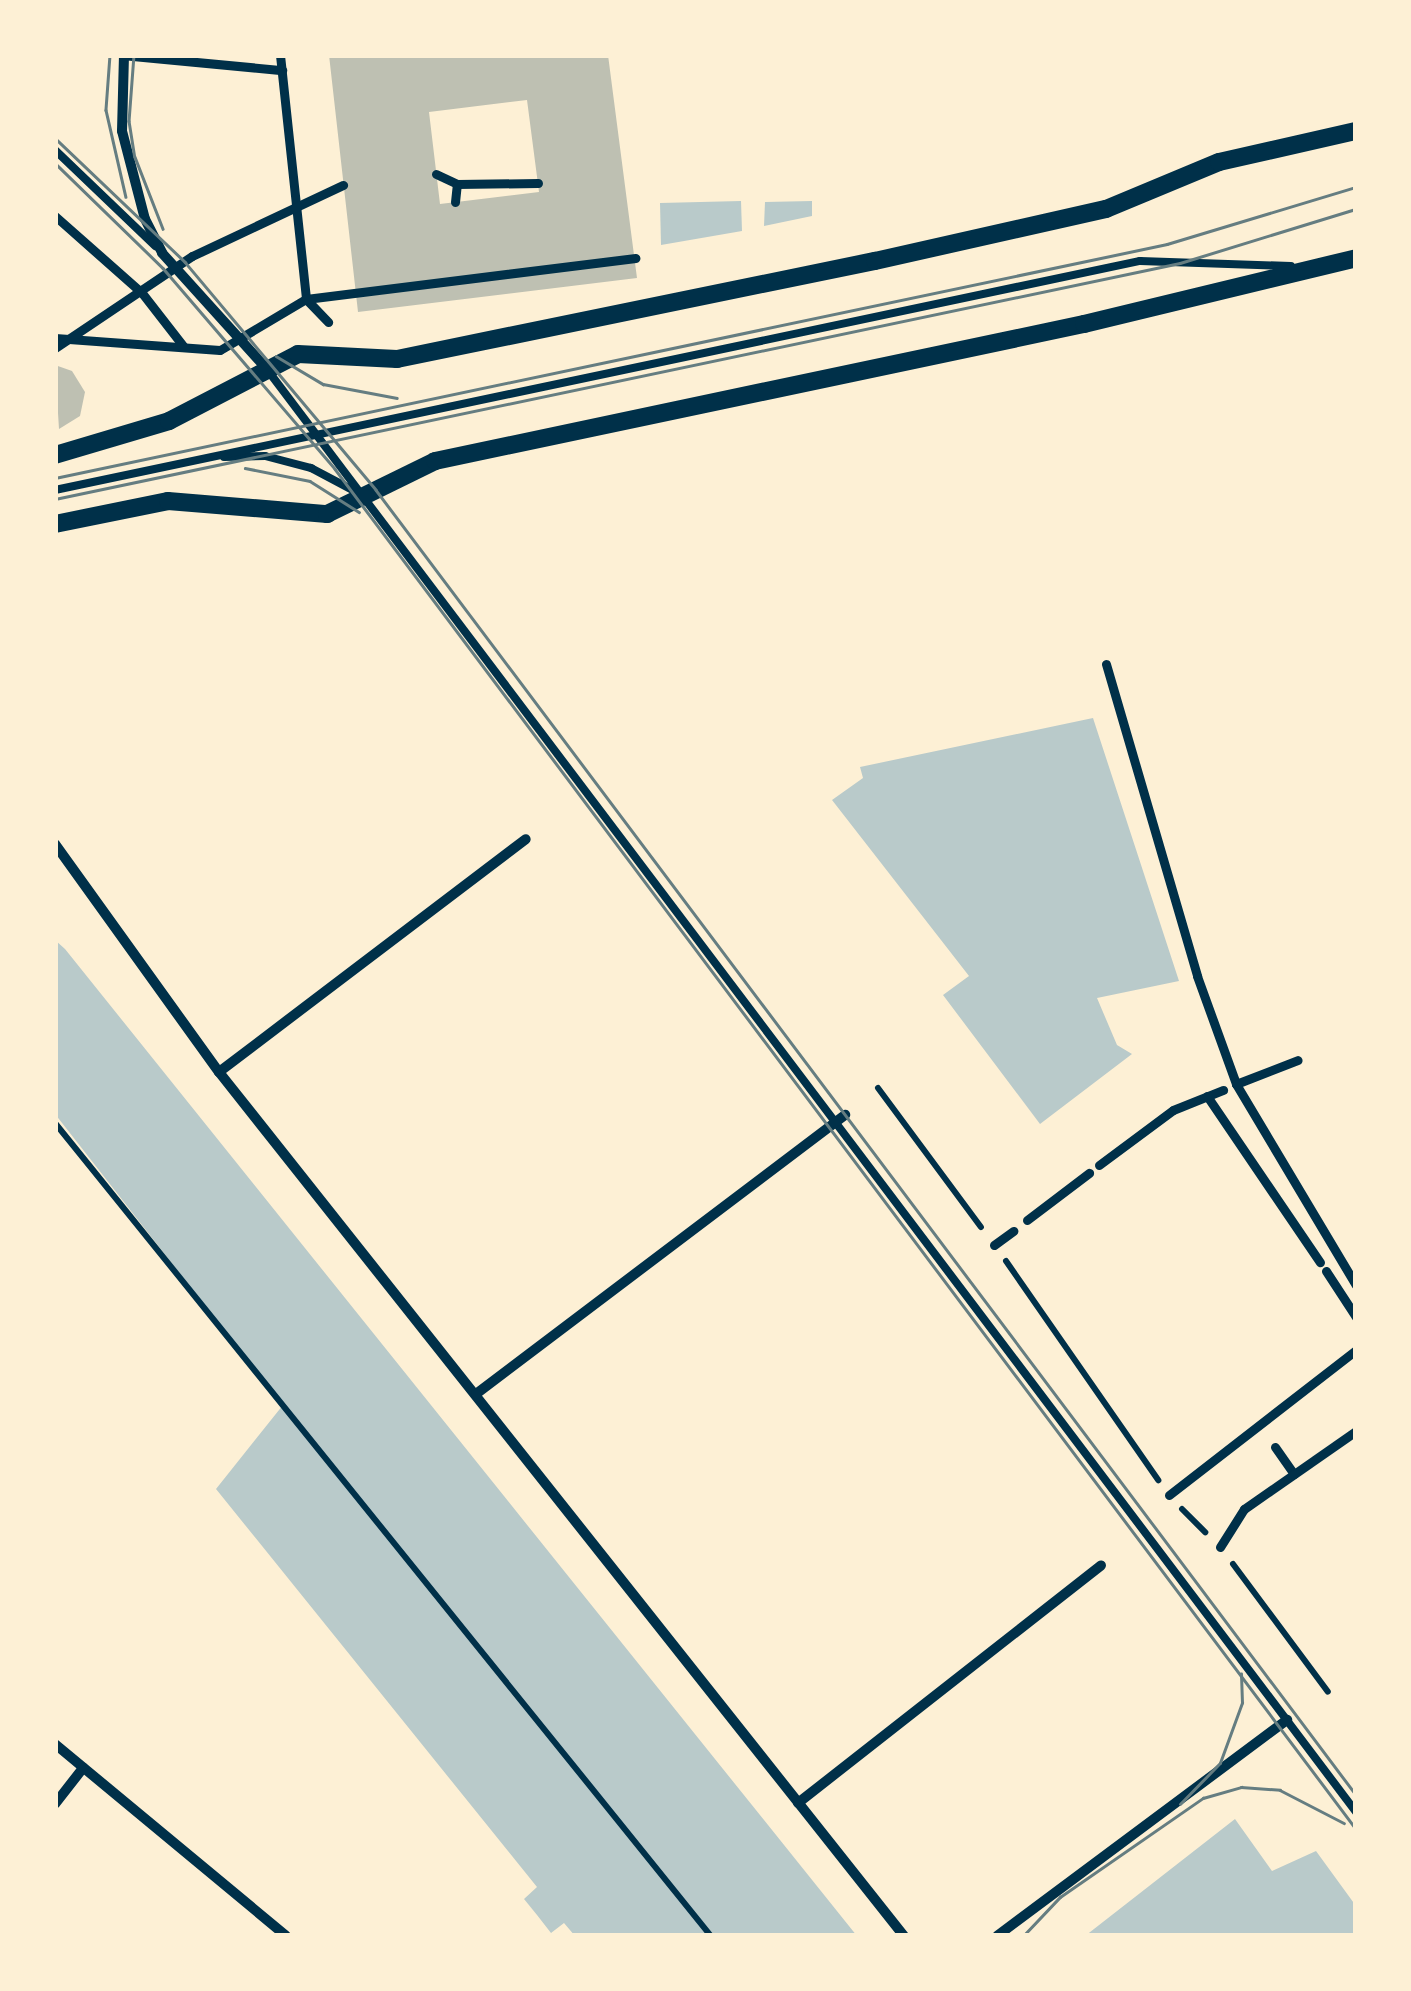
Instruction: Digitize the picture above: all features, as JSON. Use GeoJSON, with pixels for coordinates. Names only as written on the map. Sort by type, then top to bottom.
{"type":"FeatureCollection","features":[{"type":"Feature","properties":{"kind":"street"},"geometry":{"type":"LineString","coordinates":[[280,55],[306,299],[328,322]]}},
{"type":"Feature","properties":{"kind":"street"},"geometry":{"type":"LineString","coordinates":[[266,368],[162,253],[125,155],[123,56],[282,70]]}},
{"type":"Feature","properties":{"kind":"street"},"geometry":{"type":"LineString","coordinates":[[55,455],[169,421],[266,368],[317,350],[397,359],[441,350],[1106,209],[1220,162],[1356,131]]}},
{"type":"Feature","properties":{"kind":"street"},"geometry":{"type":"LineString","coordinates":[[436,174],[457,184],[538,183]]}},
{"type":"Feature","properties":{"kind":"street"},"geometry":{"type":"LineString","coordinates":[[454,202],[457,184]]}},
{"type":"Feature","properties":{"kind":"street"},"geometry":{"type":"LineString","coordinates":[[55,348],[176,270],[296,203],[344,185]]}},
{"type":"Feature","properties":{"kind":"street"},"geometry":{"type":"LineString","coordinates":[[55,216],[142,293],[184,348]]}},
{"type":"Feature","properties":{"kind":"street"},"geometry":{"type":"LineString","coordinates":[[55,338],[220,350],[306,299],[635,258]]}},
{"type":"Feature","properties":{"kind":"street"},"geometry":{"type":"LineString","coordinates":[[55,524],[168,501],[327,514],[434,460],[1054,330],[1356,258]]}},
{"type":"Feature","properties":{"kind":"street"},"geometry":{"type":"LineString","coordinates":[[1106,664],[1198,976],[1236,1084],[1356,1285]]}},
{"type":"Feature","properties":{"kind":"street"},"geometry":{"type":"LineString","coordinates":[[219,1072],[526,839]]}},
{"type":"Feature","properties":{"kind":"street"},"geometry":{"type":"LineString","coordinates":[[55,844],[219,1072],[904,1936]]}},
{"type":"Feature","properties":{"kind":"street"},"geometry":{"type":"LineString","coordinates":[[1236,1084],[1298,1060]]}},
{"type":"Feature","properties":{"kind":"street"},"geometry":{"type":"LineString","coordinates":[[1100,1165],[1174,1110],[1222,1090]]}},
{"type":"Feature","properties":{"kind":"street"},"geometry":{"type":"LineString","coordinates":[[1207,1096],[1356,1317]]}},
{"type":"Feature","properties":{"kind":"street"},"geometry":{"type":"LineString","coordinates":[[476,1394],[841,1118]]}},
{"type":"Feature","properties":{"kind":"street"},"geometry":{"type":"LineString","coordinates":[[1027,1220],[1089,1173]]}},
{"type":"Feature","properties":{"kind":"street"},"geometry":{"type":"LineString","coordinates":[[994,1245],[1013,1231]]}},
{"type":"Feature","properties":{"kind":"street"},"geometry":{"type":"LineString","coordinates":[[1169,1495],[1356,1350]]}},
{"type":"Feature","properties":{"kind":"street"},"geometry":{"type":"LineString","coordinates":[[1220,1548],[1244,1508],[1356,1431]]}},
{"type":"Feature","properties":{"kind":"street"},"geometry":{"type":"LineString","coordinates":[[1275,1447],[1294,1474]]}},
{"type":"Feature","properties":{"kind":"street"},"geometry":{"type":"LineString","coordinates":[[798,1803],[1101,1565]]}},
{"type":"Feature","properties":{"kind":"street"},"geometry":{"type":"LineString","coordinates":[[997,1936],[1287,1720]]}},
{"type":"Feature","properties":{"kind":"street"},"geometry":{"type":"LineString","coordinates":[[55,1744],[286,1936]]}},
{"type":"Feature","properties":{"kind":"street"},"geometry":{"type":"LineString","coordinates":[[55,1804],[82,1768]]}},
{"type":"Feature","properties":{"kind":"lane"},"geometry":{"type":"LineString","coordinates":[[55,150],[162,253]]}},
{"type":"Feature","properties":{"kind":"lane"},"geometry":{"type":"LineString","coordinates":[[55,490],[1140,261],[1315,267]]}},
{"type":"Feature","properties":{"kind":"lane"},"geometry":{"type":"LineString","coordinates":[[266,368],[841,1118],[1356,1812]]}},
{"type":"Feature","properties":{"kind":"lane"},"geometry":{"type":"LineString","coordinates":[[204,457],[265,456],[311,468],[366,496]]}},
{"type":"Feature","properties":{"kind":"path"},"geometry":{"type":"LineString","coordinates":[[878,1088],[994,1245],[1169,1495],[1220,1548],[1328,1692]]}},
{"type":"Feature","properties":{"kind":"path"},"geometry":{"type":"LineString","coordinates":[[55,1124],[711,1936]]}},
{"type":"Feature","properties":{"kind":"shaded area"},"geometry":{"type":"Polygon","coordinates":[[[741,201],[742,231],[661,245],[660,203],[741,201]]]}},
{"type":"Feature","properties":{"kind":"shaded area"},"geometry":{"type":"Polygon","coordinates":[[[812,201],[812,216],[764,226],[765,202],[812,201]]]}},
{"type":"Feature","properties":{"kind":"shaded area"},"geometry":{"type":"Polygon","coordinates":[[[1093,718],[1179,981],[1097,998],[1117,1045],[1132,1054],[1040,1124],[943,995],[969,976],[832,800],[863,778],[860,767],[1093,718]]]}},
{"type":"Feature","properties":{"kind":"shaded area"},"geometry":{"type":"Polygon","coordinates":[[[55,940],[857,1936],[575,1936],[564,1923],[551,1933],[524,1899],[537,1887],[216,1489],[283,1405],[55,1114],[55,940]]]}},
{"type":"Feature","properties":{"kind":"shaded area"},"geometry":{"type":"Polygon","coordinates":[[[1235,1819],[1272,1871],[1316,1851],[1356,1906],[1356,1936],[1085,1936],[1235,1819]]]}},
{"type":"Feature","properties":{"kind":"building"},"geometry":{"type":"Polygon","coordinates":[[[329,55],[608,55],[637,278],[358,312],[329,55]],[[527,100],[429,112],[440,204],[539,192],[527,100]]]}},
{"type":"Feature","properties":{"kind":"building"},"geometry":{"type":"Polygon","coordinates":[[[55,365],[72,371],[85,392],[80,416],[59,429],[55,365]]]}},
{"type":"Feature","properties":{"kind":"tram line"},"geometry":{"type":"LineString","coordinates":[[110,55],[106,110],[126,197]]}},
{"type":"Feature","properties":{"kind":"tram line"},"geometry":{"type":"LineString","coordinates":[[134,55],[129,121],[135,157],[163,229]]}},
{"type":"Feature","properties":{"kind":"tram line"},"geometry":{"type":"LineString","coordinates":[[55,138],[185,262],[376,490],[1356,1795]]}},
{"type":"Feature","properties":{"kind":"tram line"},"geometry":{"type":"LineString","coordinates":[[55,163],[163,268],[335,469],[1356,1829]]}},
{"type":"Feature","properties":{"kind":"tram line"},"geometry":{"type":"LineString","coordinates":[[55,478],[1167,244],[1356,187]]}},
{"type":"Feature","properties":{"kind":"tram line"},"geometry":{"type":"LineString","coordinates":[[55,499],[1180,263],[1356,209]]}},
{"type":"Feature","properties":{"kind":"tram line"},"geometry":{"type":"LineString","coordinates":[[276,356],[323,384],[397,398]]}},
{"type":"Feature","properties":{"kind":"tram line"},"geometry":{"type":"LineString","coordinates":[[245,468],[310,481],[359,512]]}},
{"type":"Feature","properties":{"kind":"tram line"},"geometry":{"type":"LineString","coordinates":[[1180,1804],[1220,1763],[1242,1703],[1241,1674]]}},
{"type":"Feature","properties":{"kind":"tram line"},"geometry":{"type":"LineString","coordinates":[[1023,1936],[1060,1897],[1203,1798],[1241,1787],[1280,1790],[1344,1823]]}}]}
